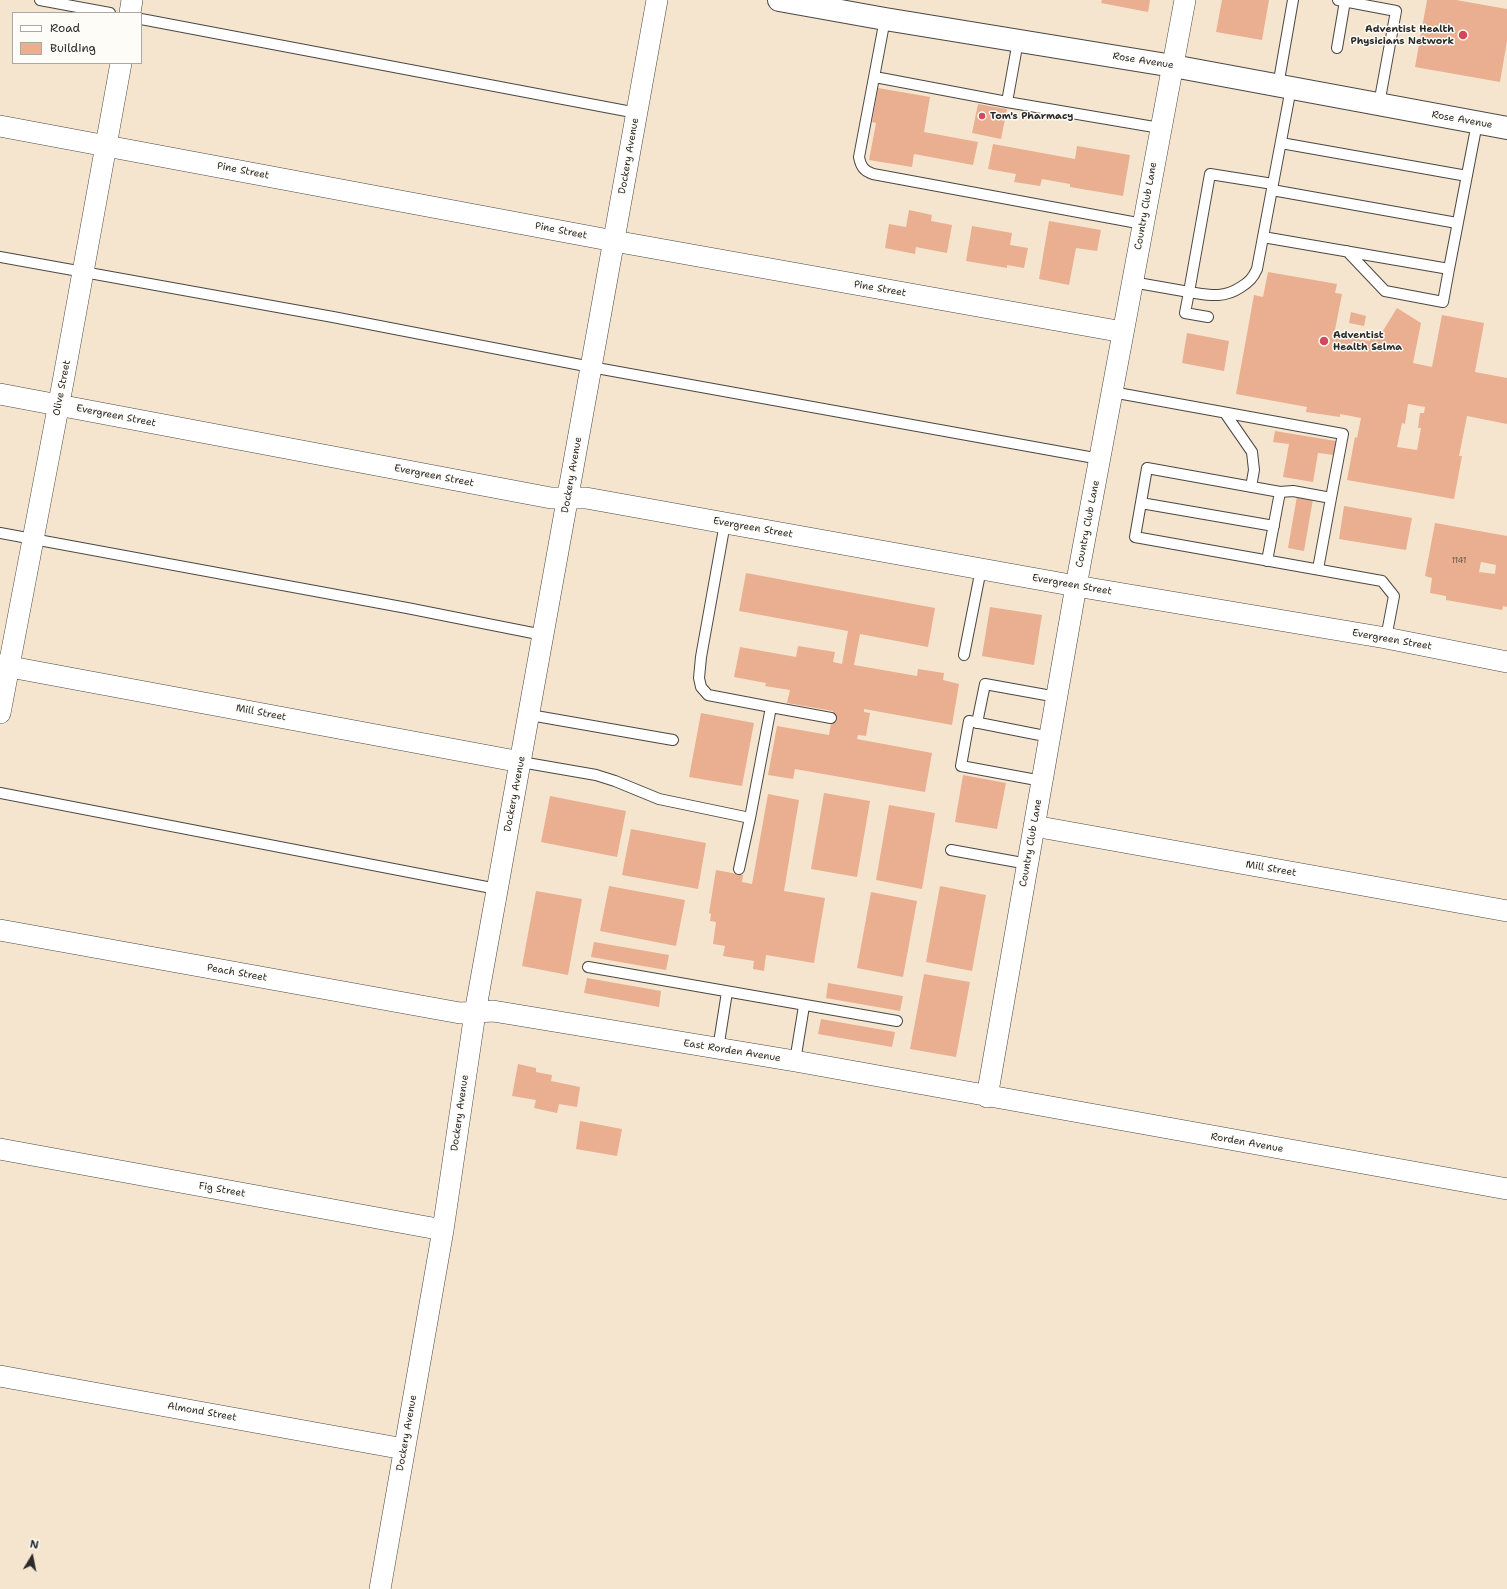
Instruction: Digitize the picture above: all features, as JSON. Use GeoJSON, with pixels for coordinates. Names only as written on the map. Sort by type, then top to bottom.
{"type":"FeatureCollection","features":[{"type":"Feature","properties":{"kind":"street"},"geometry":{"type":"LineString","coordinates":[[130,12],[132,0]]}},
{"type":"Feature","properties":{"kind":"street","name":"Dockery Avenue"},"geometry":{"type":"LineString","coordinates":[[380,1589],[443,1230],[475,1013],[530,715],[657,0]]}},
{"type":"Feature","properties":{"kind":"street","name":"Rose Avenue"},"geometry":{"type":"LineString","coordinates":[[779,0],[885,19],[1173,66],[1507,128]]}},
{"type":"Feature","properties":{"kind":"street","name":"Country Club Lane"},"geometry":{"type":"LineString","coordinates":[[987,1097],[1076,586],[1185,0]]}},
{"type":"Feature","properties":{"kind":"street","name":"Olive Street"},"geometry":{"type":"LineString","coordinates":[[0,713],[5,666],[59,406],[121,64]]}},
{"type":"Feature","properties":{"kind":"street","name":"Pine Street"},"geometry":{"type":"LineString","coordinates":[[0,126],[614,242],[1123,332]]}},
{"type":"Feature","properties":{"kind":"street","name":"Evergreen Street"},"geometry":{"type":"LineString","coordinates":[[0,394],[551,498],[586,498],[1076,586],[1386,638],[1507,662]]}},
{"type":"Feature","properties":{"kind":"street","name":"Mill Street"},"geometry":{"type":"LineString","coordinates":[[5,666],[521,762]]}},
{"type":"Feature","properties":{"kind":"street","name":"Mill Street"},"geometry":{"type":"LineString","coordinates":[[1034,826],[1507,911]]}},
{"type":"Feature","properties":{"kind":"street","name":"Peach Street"},"geometry":{"type":"LineString","coordinates":[[0,930],[460,1013],[475,1013]]}},
{"type":"Feature","properties":{"kind":"street","name":"East Rorden Avenue"},"geometry":{"type":"LineString","coordinates":[[475,1013],[493,1011],[795,1061],[987,1097]]}},
{"type":"Feature","properties":{"kind":"street","name":"Rorden Avenue"},"geometry":{"type":"LineString","coordinates":[[987,1097],[1507,1189]]}},
{"type":"Feature","properties":{"kind":"street","name":"Fig Street"},"geometry":{"type":"LineString","coordinates":[[0,1149],[443,1230]]}},
{"type":"Feature","properties":{"kind":"street","name":"Almond Street"},"geometry":{"type":"LineString","coordinates":[[0,1376],[404,1448]]}},
{"type":"Feature","properties":{"kind":"lane"},"geometry":{"type":"LineString","coordinates":[[40,0],[105,12]]}},
{"type":"Feature","properties":{"kind":"lane"},"geometry":{"type":"LineString","coordinates":[[1132,282],[1213,295],[1231,294],[1250,281],[1257,269],[1280,143],[1293,0]]}},
{"type":"Feature","properties":{"kind":"lane"},"geometry":{"type":"LineString","coordinates":[[1337,48],[1342,1],[1396,10],[1379,104]]}},
{"type":"Feature","properties":{"kind":"lane"},"geometry":{"type":"LineString","coordinates":[[142,19],[637,113]]}},
{"type":"Feature","properties":{"kind":"lane"},"geometry":{"type":"LineString","coordinates":[[885,19],[859,157],[863,168],[867,172],[1143,224]]}},
{"type":"Feature","properties":{"kind":"lane"},"geometry":{"type":"LineString","coordinates":[[1007,102],[1018,41]]}},
{"type":"Feature","properties":{"kind":"lane"},"geometry":{"type":"LineString","coordinates":[[875,77],[1007,102],[1160,128]]}},
{"type":"Feature","properties":{"kind":"lane"},"geometry":{"type":"LineString","coordinates":[[1347,251],[1385,291],[1443,302],[1477,122]]}},
{"type":"Feature","properties":{"kind":"lane"},"geometry":{"type":"LineString","coordinates":[[1280,143],[1467,176]]}},
{"type":"Feature","properties":{"kind":"lane"},"geometry":{"type":"LineString","coordinates":[[1208,317],[1185,313],[1210,174],[1457,224]]}},
{"type":"Feature","properties":{"kind":"lane"},"geometry":{"type":"LineString","coordinates":[[1263,237],[1449,269]]}},
{"type":"Feature","properties":{"kind":"lane"},"geometry":{"type":"LineString","coordinates":[[0,257],[82,273],[334,317],[591,367],[1100,459]]}},
{"type":"Feature","properties":{"kind":"lane"},"geometry":{"type":"LineString","coordinates":[[1112,392],[1343,434],[1318,569]]}},
{"type":"Feature","properties":{"kind":"lane"},"geometry":{"type":"LineString","coordinates":[[1226,413],[1252,452],[1254,470],[1251,487]]}},
{"type":"Feature","properties":{"kind":"lane"},"geometry":{"type":"LineString","coordinates":[[1331,498],[1293,491],[1280,492],[1148,468],[1135,537],[1382,581],[1394,596],[1386,638]]}},
{"type":"Feature","properties":{"kind":"lane"},"geometry":{"type":"LineString","coordinates":[[1267,561],[1280,492]]}},
{"type":"Feature","properties":{"kind":"lane"},"geometry":{"type":"LineString","coordinates":[[1141,503],[1274,526]]}},
{"type":"Feature","properties":{"kind":"lane"},"geometry":{"type":"LineString","coordinates":[[725,523],[701,658],[699,683],[704,692],[708,695],[831,718]]}},
{"type":"Feature","properties":{"kind":"lane"},"geometry":{"type":"LineString","coordinates":[[0,533],[543,635]]}},
{"type":"Feature","properties":{"kind":"lane"},"geometry":{"type":"LineString","coordinates":[[964,655],[981,569]]}},
{"type":"Feature","properties":{"kind":"lane"},"geometry":{"type":"LineString","coordinates":[[977,723],[985,684],[1057,697]]}},
{"type":"Feature","properties":{"kind":"lane"},"geometry":{"type":"LineString","coordinates":[[739,869],[771,707]]}},
{"type":"Feature","properties":{"kind":"lane"},"geometry":{"type":"LineString","coordinates":[[530,715],[673,740]]}},
{"type":"Feature","properties":{"kind":"lane"},"geometry":{"type":"LineString","coordinates":[[1042,781],[961,766],[969,721],[1050,737]]}},
{"type":"Feature","properties":{"kind":"lane"},"geometry":{"type":"LineString","coordinates":[[521,762],[596,776],[615,781],[659,799],[750,818]]}},
{"type":"Feature","properties":{"kind":"lane"},"geometry":{"type":"LineString","coordinates":[[0,793],[497,889]]}},
{"type":"Feature","properties":{"kind":"lane"},"geometry":{"type":"LineString","coordinates":[[951,850],[1028,864]]}},
{"type":"Feature","properties":{"kind":"lane"},"geometry":{"type":"LineString","coordinates":[[588,967],[804,1006],[897,1021]]}},
{"type":"Feature","properties":{"kind":"lane"},"geometry":{"type":"LineString","coordinates":[[718,1049],[727,992]]}},
{"type":"Feature","properties":{"kind":"lane"},"geometry":{"type":"LineString","coordinates":[[795,1061],[804,1006]]}},
{"type":"Feature","properties":{"kind":"building"},"geometry":{"type":"Polygon","coordinates":[[[1102,0],[1150,0],[1148,12],[1101,3],[1102,0]]]}},
{"type":"Feature","properties":{"kind":"building"},"geometry":{"type":"Polygon","coordinates":[[[1222,0],[1269,0],[1262,40],[1216,32],[1222,0]]]}},
{"type":"Feature","properties":{"kind":"building"},"geometry":{"type":"Polygon","coordinates":[[[1427,0],[1456,0],[1507,9],[1507,41],[1500,82],[1415,67],[1427,0]]]}},
{"type":"Feature","properties":{"kind":"building"},"geometry":{"type":"Polygon","coordinates":[[[878,88],[930,97],[924,132],[978,142],[973,165],[914,154],[912,167],[869,160],[876,123],[872,122],[878,88]]]}},
{"type":"Feature","properties":{"kind":"building"},"geometry":{"type":"Polygon","coordinates":[[[978,104],[1007,109],[1001,139],[972,133],[978,104]]]}},
{"type":"Feature","properties":{"kind":"building"},"geometry":{"type":"Polygon","coordinates":[[[993,144],[1075,159],[1077,146],[1130,155],[1123,196],[1070,187],[1070,184],[1042,179],[1040,186],[1014,182],[1016,174],[988,169],[993,144]]]}},
{"type":"Feature","properties":{"kind":"building"},"geometry":{"type":"Polygon","coordinates":[[[909,210],[932,215],[931,221],[952,225],[947,253],[916,247],[915,254],[885,248],[889,224],[906,227],[909,210]]]}},
{"type":"Feature","properties":{"kind":"building"},"geometry":{"type":"Polygon","coordinates":[[[1049,221],[1101,230],[1097,251],[1076,248],[1069,285],[1039,279],[1049,221]]]}},
{"type":"Feature","properties":{"kind":"building"},"geometry":{"type":"Polygon","coordinates":[[[972,226],[1012,233],[1010,245],[1028,248],[1024,268],[1007,265],[1007,268],[966,261],[972,226]]]}},
{"type":"Feature","properties":{"kind":"building"},"geometry":{"type":"Polygon","coordinates":[[[1268,272],[1337,284],[1335,293],[1342,294],[1334,335],[1370,341],[1370,337],[1378,339],[1397,308],[1421,323],[1413,363],[1432,367],[1442,315],[1484,323],[1475,372],[1507,378],[1507,424],[1467,416],[1459,456],[1462,456],[1454,499],[1347,480],[1355,437],[1357,438],[1361,418],[1340,414],[1340,417],[1306,412],[1307,407],[1236,394],[1254,295],[1263,297],[1268,272]],[[1408,404],[1405,424],[1402,423],[1397,447],[1417,450],[1421,428],[1418,428],[1420,413],[1424,413],[1425,407],[1408,404]]]}},
{"type":"Feature","properties":{"kind":"building"},"geometry":{"type":"Polygon","coordinates":[[[1351,312],[1366,316],[1364,326],[1349,323],[1351,312]]]}},
{"type":"Feature","properties":{"kind":"building"},"geometry":{"type":"Polygon","coordinates":[[[1187,333],[1229,341],[1224,371],[1182,363],[1187,333]]]}},
{"type":"Feature","properties":{"kind":"building"},"geometry":{"type":"Polygon","coordinates":[[[1275,431],[1336,441],[1334,455],[1318,453],[1313,482],[1283,477],[1289,444],[1273,442],[1275,431]]]}},
{"type":"Feature","properties":{"kind":"building"},"geometry":{"type":"Polygon","coordinates":[[[1297,496],[1313,499],[1304,551],[1288,548],[1297,496]]]}},
{"type":"Feature","properties":{"kind":"building"},"geometry":{"type":"Polygon","coordinates":[[[1344,506],[1412,518],[1406,550],[1339,539],[1344,506]]]}},
{"type":"Feature","properties":{"kind":"building"},"geometry":{"type":"Polygon","coordinates":[[[1435,523],[1507,536],[1507,607],[1503,606],[1502,610],[1446,600],[1446,596],[1430,593],[1432,578],[1425,576],[1435,523]],[[1481,562],[1479,572],[1495,574],[1496,565],[1481,562]]]}},
{"type":"Feature","properties":{"kind":"building"},"geometry":{"type":"Polygon","coordinates":[[[746,573],[935,608],[928,647],[860,634],[854,665],[917,676],[918,669],[944,673],[943,680],[959,684],[952,725],[864,709],[864,712],[870,713],[866,736],[858,735],[857,739],[932,753],[925,792],[795,769],[793,779],[768,775],[777,726],[829,735],[833,711],[787,703],[790,690],[765,686],[766,683],[734,677],[740,647],[796,657],[798,646],[835,652],[833,662],[842,664],[848,631],[739,611],[746,573]]]}},
{"type":"Feature","properties":{"kind":"building"},"geometry":{"type":"Polygon","coordinates":[[[990,607],[1042,615],[1034,665],[982,656],[990,607]]]}},
{"type":"Feature","properties":{"kind":"building"},"geometry":{"type":"Polygon","coordinates":[[[701,713],[754,723],[742,786],[689,777],[701,713]]]}},
{"type":"Feature","properties":{"kind":"building"},"geometry":{"type":"Polygon","coordinates":[[[963,775],[1006,783],[997,829],[955,822],[963,775]]]}},
{"type":"Feature","properties":{"kind":"building"},"geometry":{"type":"Polygon","coordinates":[[[824,793],[870,801],[857,877],[811,869],[824,793]]]}},
{"type":"Feature","properties":{"kind":"building"},"geometry":{"type":"Polygon","coordinates":[[[768,794],[799,800],[784,891],[825,898],[814,963],[766,955],[764,971],[753,969],[754,961],[723,956],[725,946],[713,944],[716,922],[710,921],[711,914],[709,913],[716,870],[743,875],[742,882],[752,884],[768,794]]]}},
{"type":"Feature","properties":{"kind":"building"},"geometry":{"type":"Polygon","coordinates":[[[550,796],[626,811],[617,857],[541,842],[550,796]]]}},
{"type":"Feature","properties":{"kind":"building"},"geometry":{"type":"Polygon","coordinates":[[[889,805],[935,813],[922,889],[876,880],[889,805]]]}},
{"type":"Feature","properties":{"kind":"building"},"geometry":{"type":"Polygon","coordinates":[[[631,829],[706,843],[698,889],[622,875],[631,829]]]}},
{"type":"Feature","properties":{"kind":"building"},"geometry":{"type":"Polygon","coordinates":[[[609,886],[685,900],[676,946],[600,931],[609,886]]]}},
{"type":"Feature","properties":{"kind":"building"},"geometry":{"type":"Polygon","coordinates":[[[940,886],[986,895],[972,971],[926,962],[940,886]]]}},
{"type":"Feature","properties":{"kind":"building"},"geometry":{"type":"Polygon","coordinates":[[[536,891],[582,899],[568,975],[522,966],[536,891]]]}},
{"type":"Feature","properties":{"kind":"building"},"geometry":{"type":"Polygon","coordinates":[[[871,892],[917,901],[903,977],[857,968],[871,892]]]}},
{"type":"Feature","properties":{"kind":"building"},"geometry":{"type":"Polygon","coordinates":[[[594,942],[669,955],[666,970],[591,957],[594,942]]]}},
{"type":"Feature","properties":{"kind":"building"},"geometry":{"type":"Polygon","coordinates":[[[924,974],[970,982],[956,1057],[910,1049],[924,974]]]}},
{"type":"Feature","properties":{"kind":"building"},"geometry":{"type":"Polygon","coordinates":[[[587,978],[661,991],[659,1007],[584,993],[587,978]]]}},
{"type":"Feature","properties":{"kind":"building"},"geometry":{"type":"Polygon","coordinates":[[[828,983],[903,996],[900,1011],[826,998],[828,983]]]}},
{"type":"Feature","properties":{"kind":"building"},"geometry":{"type":"Polygon","coordinates":[[[821,1019],[895,1032],[892,1047],[818,1034],[821,1019]]]}},
{"type":"Feature","properties":{"kind":"building"},"geometry":{"type":"Polygon","coordinates":[[[518,1064],[536,1068],[536,1072],[552,1075],[551,1081],[580,1087],[577,1107],[559,1104],[557,1113],[534,1108],[536,1100],[512,1096],[518,1064]]]}},
{"type":"Feature","properties":{"kind":"building"},"geometry":{"type":"Polygon","coordinates":[[[580,1121],[622,1129],[617,1156],[576,1149],[580,1121]]]}},
{"type":"Feature","properties":{"kind":"place","name":"Adventist Health Physicians Network"},"geometry":{"type":"Point","coordinates":[1463,35]}},
{"type":"Feature","properties":{"kind":"place","name":"Tom's Pharmacy"},"geometry":{"type":"Point","coordinates":[982,116]}},
{"type":"Feature","properties":{"kind":"place","name":"Adventist Health Selma"},"geometry":{"type":"Point","coordinates":[1324,341]}}]}
